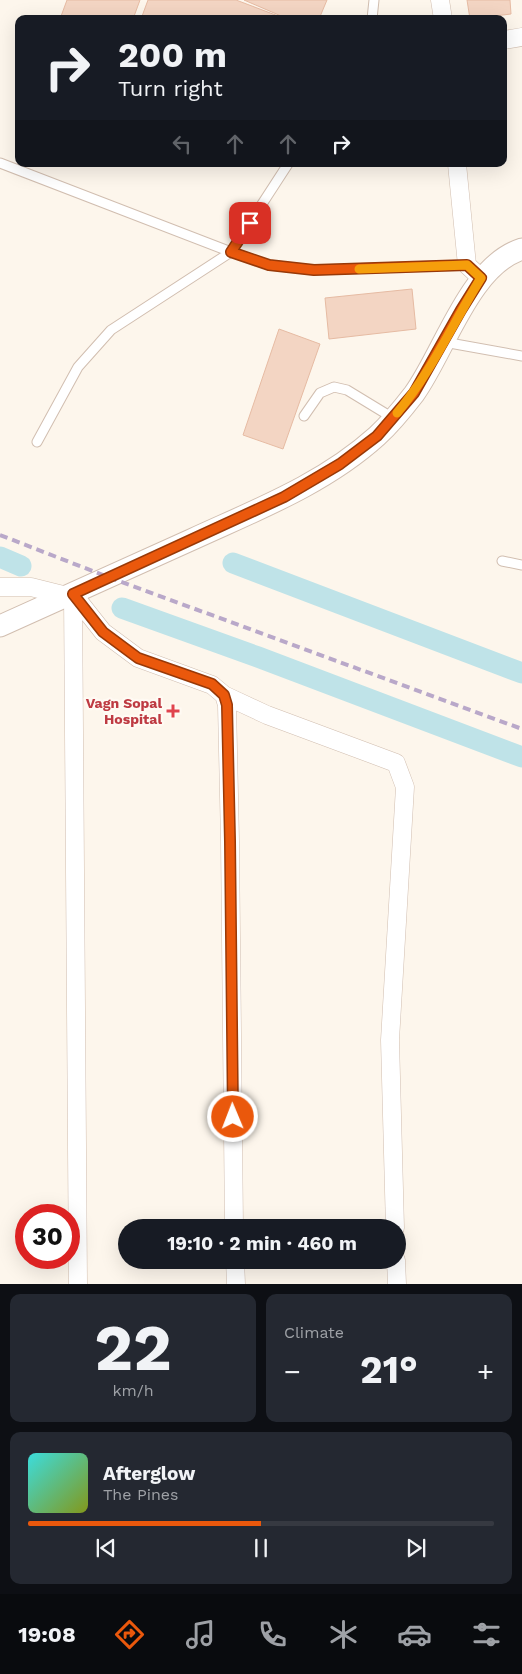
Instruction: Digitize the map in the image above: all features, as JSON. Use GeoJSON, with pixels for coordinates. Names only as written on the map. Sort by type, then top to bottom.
{"type":"FeatureCollection","features":[{"type":"Feature","properties":{"kind":"street"},"geometry":{"type":"LineString","coordinates":[[440,0],[442,15]]}},
{"type":"Feature","properties":{"kind":"street"},"geometry":{"type":"LineString","coordinates":[[507,40],[522,37]]}},
{"type":"Feature","properties":{"kind":"street"},"geometry":{"type":"LineString","coordinates":[[0,626],[284,497],[340,464],[377,436],[414,393],[461,310],[474,272],[457,167]]}},
{"type":"Feature","properties":{"kind":"street"},"geometry":{"type":"LineString","coordinates":[[474,272],[522,249]]}},
{"type":"Feature","properties":{"kind":"street"},"geometry":{"type":"LineString","coordinates":[[0,587],[31,587],[70,595],[103,632],[138,658],[212,684],[224,695],[267,715],[396,763],[406,786],[390,1040],[395,1219]]}},
{"type":"Feature","properties":{"kind":"street"},"geometry":{"type":"LineString","coordinates":[[70,595],[78,1284]]}},
{"type":"Feature","properties":{"kind":"street"},"geometry":{"type":"LineString","coordinates":[[224,695],[227,705],[230,841],[234,1219]]}},
{"type":"Feature","properties":{"kind":"street"},"geometry":{"type":"LineString","coordinates":[[236,1269],[236,1284]]}},
{"type":"Feature","properties":{"kind":"street"},"geometry":{"type":"LineString","coordinates":[[396,1269],[397,1284]]}},
{"type":"Feature","properties":{"kind":"lane"},"geometry":{"type":"LineString","coordinates":[[372,15],[374,0]]}},
{"type":"Feature","properties":{"kind":"lane"},"geometry":{"type":"LineString","coordinates":[[0,164],[269,265],[314,270],[474,272]]}},
{"type":"Feature","properties":{"kind":"lane"},"geometry":{"type":"LineString","coordinates":[[37,442],[78,367],[111,330],[231,252],[286,167]]}},
{"type":"Feature","properties":{"kind":"lane"},"geometry":{"type":"LineString","coordinates":[[444,342],[522,356]]}},
{"type":"Feature","properties":{"kind":"lane"},"geometry":{"type":"LineString","coordinates":[[304,416],[320,393],[334,387],[347,390],[393,418]]}},
{"type":"Feature","properties":{"kind":"lane"},"geometry":{"type":"LineString","coordinates":[[502,561],[522,565]]}},
{"type":"Feature","properties":{"kind":"building"},"geometry":{"type":"Polygon","coordinates":[[[67,0],[140,0],[134,15],[61,15],[67,0]]]}},
{"type":"Feature","properties":{"kind":"building"},"geometry":{"type":"Polygon","coordinates":[[[148,0],[236,0],[275,15],[142,15],[148,0]]]}},
{"type":"Feature","properties":{"kind":"building"},"geometry":{"type":"Polygon","coordinates":[[[244,0],[327,0],[321,15],[279,15],[244,0]]]}},
{"type":"Feature","properties":{"kind":"building"},"geometry":{"type":"Polygon","coordinates":[[[467,0],[510,0],[511,14],[469,15],[467,0]]]}},
{"type":"Feature","properties":{"kind":"building"},"geometry":{"type":"Polygon","coordinates":[[[412,289],[416,329],[329,339],[325,298],[412,289]]]}},
{"type":"Feature","properties":{"kind":"building"},"geometry":{"type":"Polygon","coordinates":[[[279,329],[320,344],[283,449],[243,435],[279,329]]]}},
{"type":"Feature","properties":{"kind":"waterway"},"geometry":{"type":"LineString","coordinates":[[0,557],[21,566]]}},
{"type":"Feature","properties":{"kind":"waterway"},"geometry":{"type":"LineString","coordinates":[[233,563],[522,673]]}},
{"type":"Feature","properties":{"kind":"waterway"},"geometry":{"type":"LineString","coordinates":[[122,608],[258,657],[522,757]]}},
{"type":"Feature","properties":{"kind":"railway"},"geometry":{"type":"LineString","coordinates":[[0,535],[108,577],[522,729]]}},
{"type":"Feature","properties":{"kind":"slow traffic"},"geometry":{"type":"LineString","coordinates":[[359,269],[467,265],[481,278],[414,393],[397,413]]}},
{"type":"Feature","properties":{"kind":"place","name":"Vagn Sopal Hospital"},"geometry":{"type":"Point","coordinates":[173,711]}},
{"type":"Feature","properties":{"kind":"route"},"geometry":{"type":"LineString","coordinates":[[233,1117],[230,841],[227,705],[224,695],[212,684],[138,658],[103,632],[73,594],[284,497],[340,464],[377,436],[414,393],[481,278],[467,265],[314,270],[269,265],[231,252],[250,223]]}}]}
